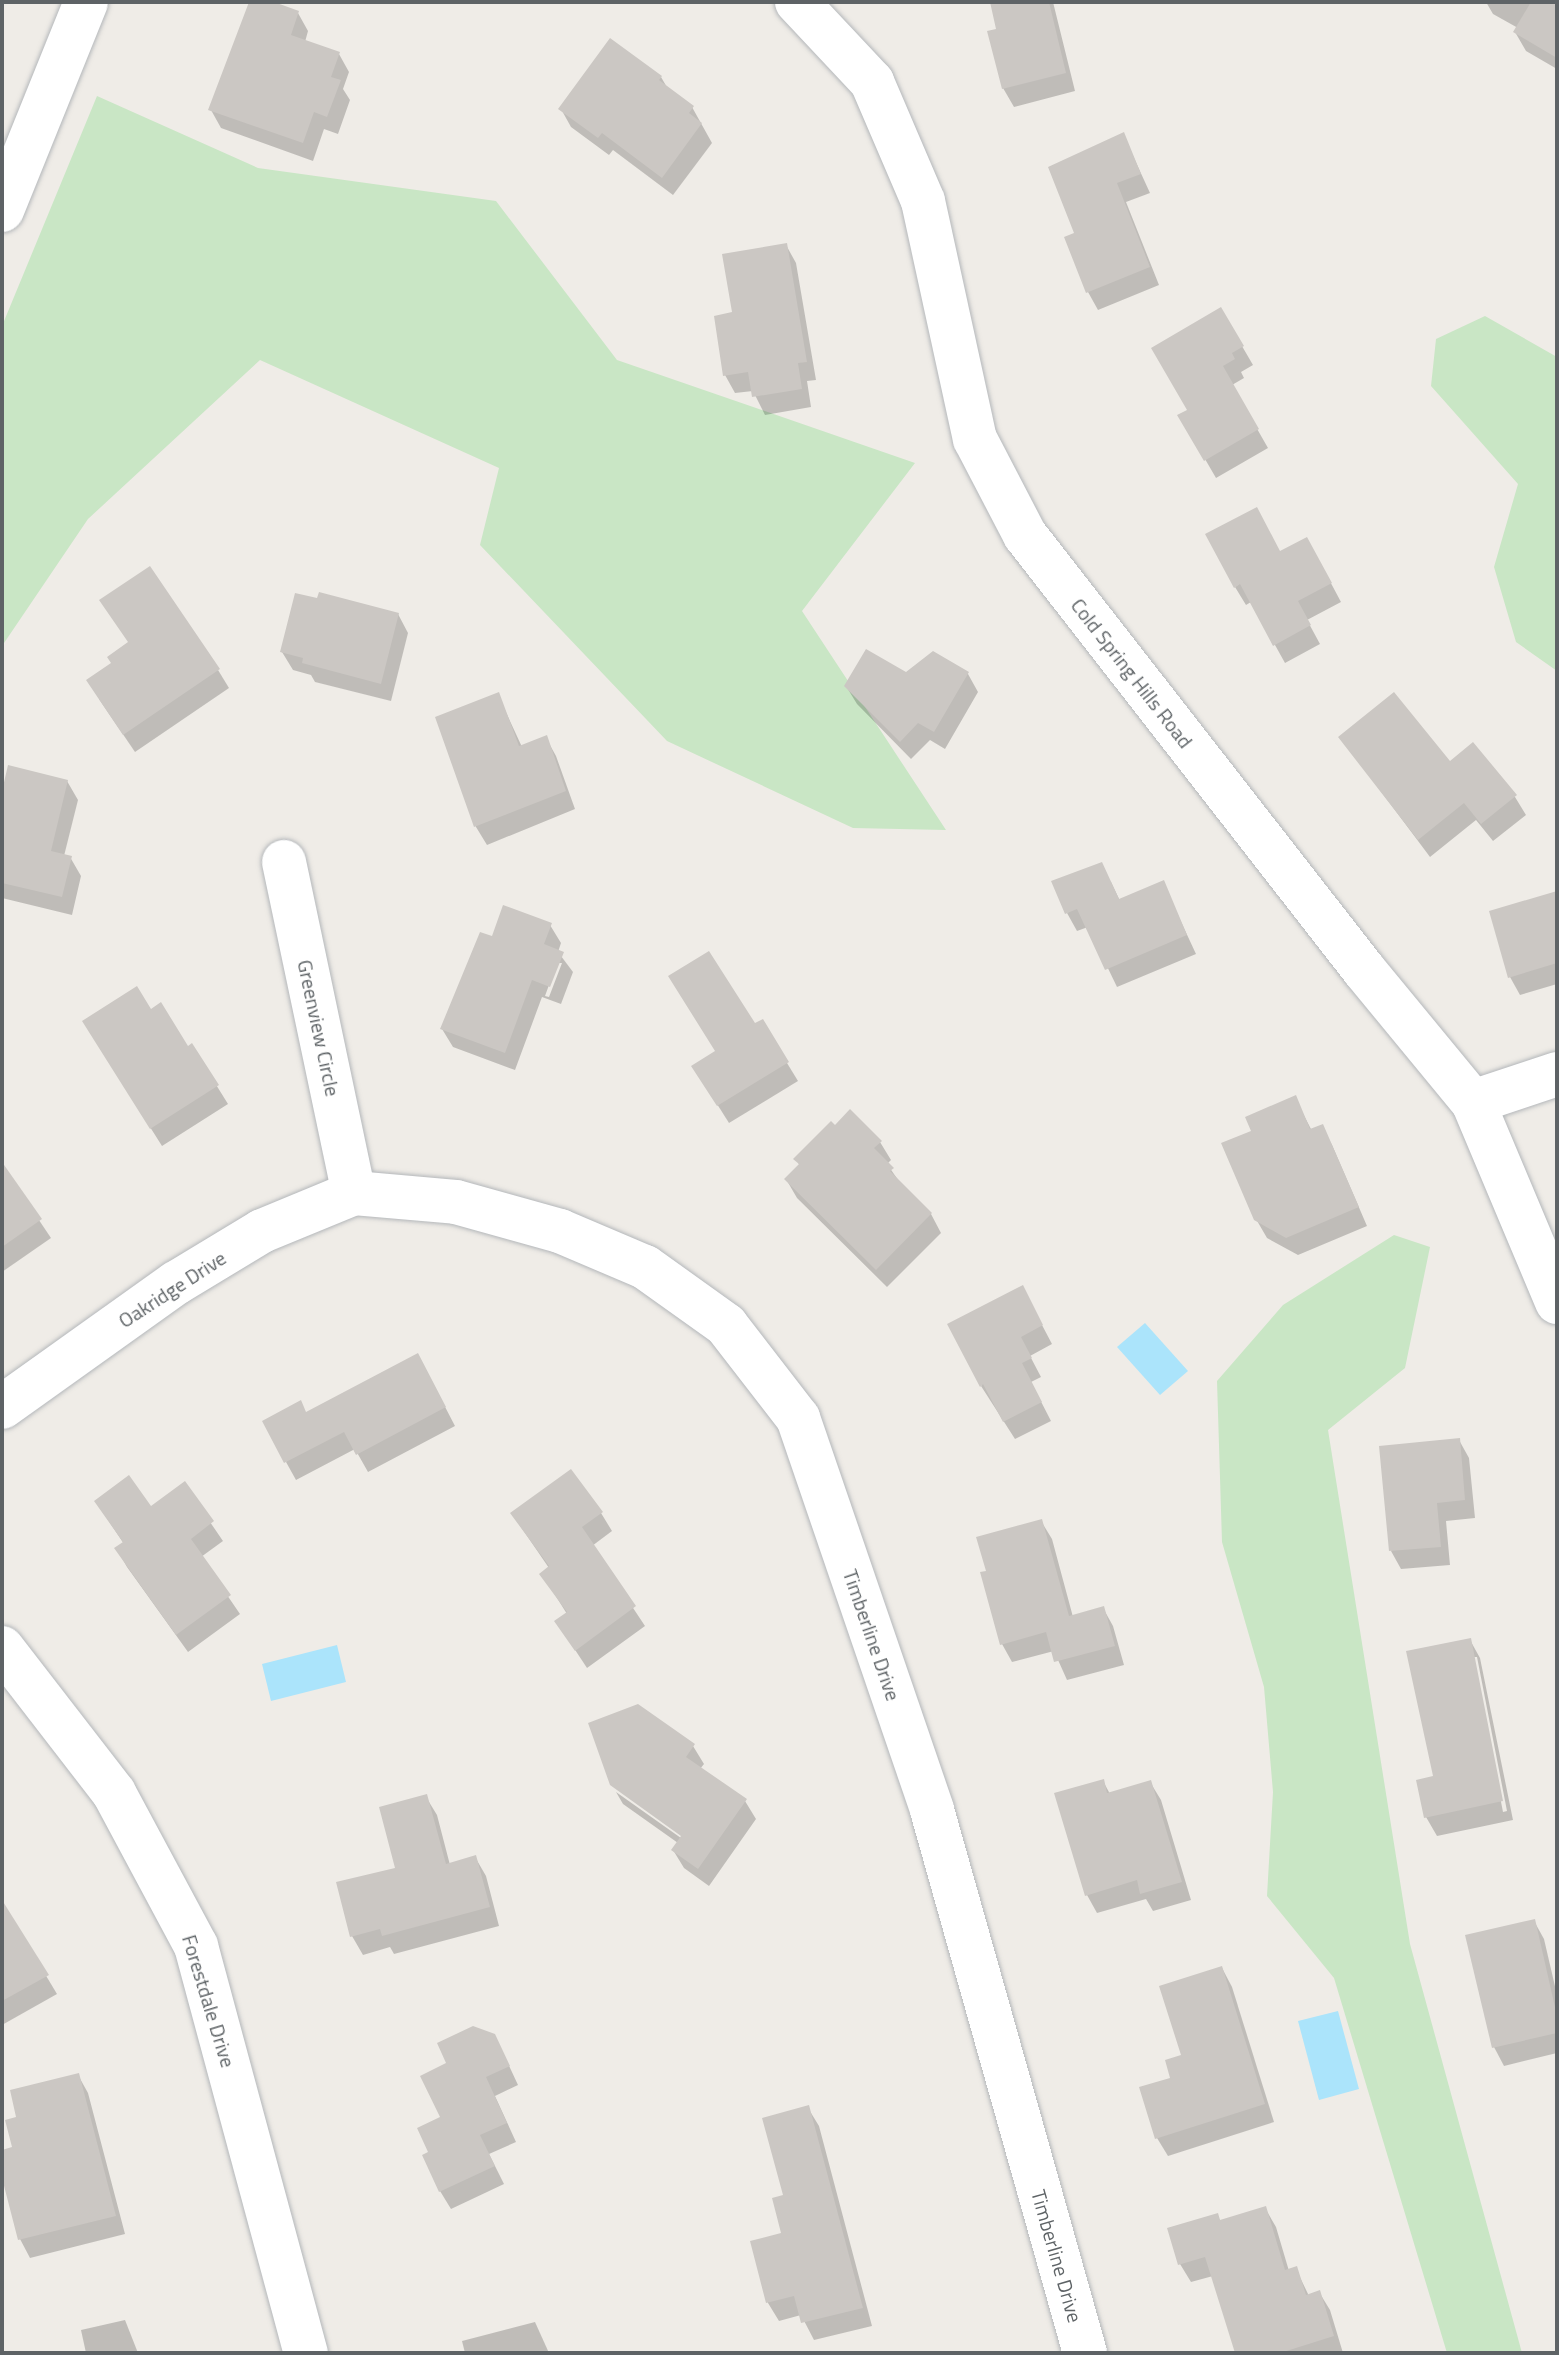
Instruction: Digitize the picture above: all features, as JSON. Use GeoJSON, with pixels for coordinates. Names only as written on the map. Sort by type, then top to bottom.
{"type":"FeatureCollection","features":[{"type":"Feature","properties":{"kind":"street"},"geometry":{"type":"LineString","coordinates":[[2,210],[86,2]]}},
{"type":"Feature","properties":{"kind":"street","name":"Cold Spring Hills Road"},"geometry":{"type":"LineString","coordinates":[[797,2],[872,82],[923,201],[975,439],[1025,535],[1364,970],[1473,1102],[1557,1302]]}},
{"type":"Feature","properties":{"kind":"street","name":"Greenview Circle"},"geometry":{"type":"LineString","coordinates":[[284,862],[354,1193]]}},
{"type":"Feature","properties":{"kind":"street"},"geometry":{"type":"LineString","coordinates":[[1473,1102],[1557,1074]]}},
{"type":"Feature","properties":{"kind":"street","name":"Oakridge Drive"},"geometry":{"type":"LineString","coordinates":[[2,1407],[176,1283],[262,1231],[354,1193]]}},
{"type":"Feature","properties":{"kind":"street","name":"Timberline Drive"},"geometry":{"type":"LineString","coordinates":[[354,1193],[456,1202],[560,1231],[645,1267],[726,1325],[798,1418],[932,1810],[1085,2353]]}},
{"type":"Feature","properties":{"kind":"street","name":"Forestdale Drive"},"geometry":{"type":"LineString","coordinates":[[2,1648],[114,1793],[196,1946],[306,2353]]}},
{"type":"Feature","properties":{"kind":"green space"},"geometry":{"type":"Polygon","coordinates":[[[97,96],[258,168],[496,201],[617,360],[915,463],[802,611],[946,830],[853,828],[667,741],[480,545],[499,468],[260,360],[88,519],[2,646],[2,326],[97,96]]]}},
{"type":"Feature","properties":{"kind":"green space"},"geometry":{"type":"Polygon","coordinates":[[[1485,316],[1557,357],[1557,671],[1516,642],[1494,567],[1518,484],[1431,386],[1436,339],[1485,316]]]}},
{"type":"Feature","properties":{"kind":"green space"},"geometry":{"type":"Polygon","coordinates":[[[1394,1235],[1430,1247],[1405,1368],[1328,1430],[1410,1944],[1522,2353],[1447,2353],[1334,1978],[1267,1896],[1273,1792],[1264,1687],[1222,1542],[1217,1381],[1283,1305],[1394,1235]]]}},
{"type":"Feature","properties":{"kind":"water"},"geometry":{"type":"Polygon","coordinates":[[[1145,1323],[1188,1371],[1160,1395],[1117,1347],[1145,1323]]]}},
{"type":"Feature","properties":{"kind":"water"},"geometry":{"type":"Polygon","coordinates":[[[337,1645],[346,1682],[271,1701],[262,1664],[337,1645]]]}},
{"type":"Feature","properties":{"kind":"water"},"geometry":{"type":"Polygon","coordinates":[[[1338,2011],[1359,2089],[1319,2100],[1298,2021],[1338,2011]]]}},
{"type":"Feature","properties":{"kind":"building"},"geometry":{"type":"Polygon","coordinates":[[[249,2],[274,2],[299,11],[291,35],[340,52],[331,77],[341,80],[327,117],[314,112],[303,143],[208,110],[249,2]]]}},
{"type":"Feature","properties":{"kind":"building"},"geometry":{"type":"Polygon","coordinates":[[[990,2],[1049,2],[1066,73],[1002,89],[987,31],[996,29],[990,2]]]}},
{"type":"Feature","properties":{"kind":"building"},"geometry":{"type":"Polygon","coordinates":[[[1531,2],[1557,2],[1557,58],[1513,32],[1531,2]]]}},
{"type":"Feature","properties":{"kind":"building"},"geometry":{"type":"Polygon","coordinates":[[[610,38],[662,76],[659,80],[694,106],[689,113],[702,123],[662,178],[602,133],[598,138],[558,109],[610,38]]]}},
{"type":"Feature","properties":{"kind":"building"},"geometry":{"type":"Polygon","coordinates":[[[1124,132],[1141,174],[1117,183],[1150,267],[1086,293],[1064,237],[1074,233],[1048,167],[1124,132]]]}},
{"type":"Feature","properties":{"kind":"building"},"geometry":{"type":"Polygon","coordinates":[[[787,243],[807,362],[798,363],[802,389],[752,397],[748,372],[723,376],[714,316],[732,312],[722,254],[787,243]]]}},
{"type":"Feature","properties":{"kind":"building"},"geometry":{"type":"Polygon","coordinates":[[[1221,307],[1244,346],[1232,353],[1235,359],[1223,366],[1259,429],[1204,461],[1177,415],[1187,410],[1151,348],[1221,307]]]}},
{"type":"Feature","properties":{"kind":"building"},"geometry":{"type":"Polygon","coordinates":[[[1257,507],[1280,551],[1307,537],[1332,583],[1298,601],[1311,625],[1273,646],[1240,584],[1234,588],[1205,534],[1257,507]]]}},
{"type":"Feature","properties":{"kind":"building"},"geometry":{"type":"Polygon","coordinates":[[[150,566],[220,669],[123,735],[86,680],[111,663],[107,657],[128,642],[99,600],[150,566]]]}},
{"type":"Feature","properties":{"kind":"building"},"geometry":{"type":"Polygon","coordinates":[[[319,592],[399,613],[381,684],[302,663],[303,658],[280,652],[295,593],[317,598],[319,592]]]}},
{"type":"Feature","properties":{"kind":"building"},"geometry":{"type":"Polygon","coordinates":[[[866,649],[906,672],[933,651],[969,672],[934,732],[918,723],[900,742],[844,686],[866,649]]]}},
{"type":"Feature","properties":{"kind":"building"},"geometry":{"type":"Polygon","coordinates":[[[499,692],[519,746],[547,735],[566,791],[474,827],[435,717],[499,692]]]}},
{"type":"Feature","properties":{"kind":"building"},"geometry":{"type":"Polygon","coordinates":[[[1394,692],[1450,761],[1473,742],[1517,795],[1481,824],[1464,803],[1418,840],[1338,737],[1394,692]]]}},
{"type":"Feature","properties":{"kind":"building"},"geometry":{"type":"Polygon","coordinates":[[[8,765],[68,780],[51,851],[72,856],[62,897],[2,883],[2,791],[8,765]]]}},
{"type":"Feature","properties":{"kind":"building"},"geometry":{"type":"Polygon","coordinates":[[[1102,862],[1119,899],[1164,880],[1187,935],[1105,970],[1077,909],[1065,914],[1051,881],[1102,862]]]}},
{"type":"Feature","properties":{"kind":"building"},"geometry":{"type":"Polygon","coordinates":[[[1557,891],[1557,963],[1508,978],[1489,911],[1557,891]]]}},
{"type":"Feature","properties":{"kind":"building"},"geometry":{"type":"Polygon","coordinates":[[[503,905],[552,923],[544,944],[564,952],[550,987],[532,980],[505,1053],[440,1029],[480,932],[492,936],[503,905]]]}},
{"type":"Feature","properties":{"kind":"building"},"geometry":{"type":"Polygon","coordinates":[[[709,951],[755,1023],[763,1019],[789,1062],[717,1106],[691,1066],[715,1051],[668,976],[709,951]]]}},
{"type":"Feature","properties":{"kind":"building"},"geometry":{"type":"Polygon","coordinates":[[[137,986],[151,1009],[161,1002],[188,1046],[192,1043],[219,1085],[150,1129],[82,1021],[137,986]]]}},
{"type":"Feature","properties":{"kind":"building"},"geometry":{"type":"Polygon","coordinates":[[[1296,1095],[1310,1129],[1323,1124],[1359,1207],[1286,1238],[1254,1220],[1221,1143],[1251,1131],[1245,1117],[1296,1095]]]}},
{"type":"Feature","properties":{"kind":"building"},"geometry":{"type":"Polygon","coordinates":[[[850,1109],[882,1141],[874,1148],[894,1168],[890,1171],[932,1213],[876,1270],[784,1179],[799,1164],[793,1159],[831,1121],[835,1125],[850,1109]]]}},
{"type":"Feature","properties":{"kind":"building"},"geometry":{"type":"Polygon","coordinates":[[[2,1162],[42,1219],[2,1247],[2,1162]]]}},
{"type":"Feature","properties":{"kind":"building"},"geometry":{"type":"Polygon","coordinates":[[[1023,1285],[1043,1325],[1021,1337],[1032,1358],[1022,1363],[1042,1402],[1003,1422],[983,1384],[980,1387],[947,1324],[1023,1285]]]}},
{"type":"Feature","properties":{"kind":"building"},"geometry":{"type":"Polygon","coordinates":[[[418,1353],[446,1407],[356,1455],[344,1432],[284,1463],[262,1421],[301,1400],[306,1412],[418,1353]]]}},
{"type":"Feature","properties":{"kind":"building"},"geometry":{"type":"Polygon","coordinates":[[[1460,1438],[1465,1500],[1437,1503],[1441,1547],[1389,1551],[1379,1446],[1460,1438]]]}},
{"type":"Feature","properties":{"kind":"building"},"geometry":{"type":"Polygon","coordinates":[[[571,1469],[603,1512],[582,1527],[636,1606],[575,1651],[554,1621],[567,1612],[539,1574],[549,1566],[510,1513],[571,1469]]]}},
{"type":"Feature","properties":{"kind":"building"},"geometry":{"type":"Polygon","coordinates":[[[129,1475],[151,1506],[185,1481],[214,1521],[191,1539],[231,1595],[176,1635],[114,1548],[123,1542],[94,1501],[129,1475]]]}},
{"type":"Feature","properties":{"kind":"building"},"geometry":{"type":"Polygon","coordinates":[[[1042,1519],[1069,1616],[1104,1606],[1115,1646],[1054,1662],[1046,1632],[1000,1645],[980,1572],[986,1571],[976,1537],[1042,1519]]]}},
{"type":"Feature","properties":{"kind":"building"},"geometry":{"type":"Polygon","coordinates":[[[1471,1638],[1503,1801],[1424,1818],[1416,1780],[1433,1776],[1406,1651],[1471,1638]]]}},
{"type":"Feature","properties":{"kind":"building"},"geometry":{"type":"Polygon","coordinates":[[[638,1704],[695,1744],[686,1757],[747,1799],[698,1869],[671,1850],[681,1836],[610,1785],[588,1723],[638,1704]]]}},
{"type":"Feature","properties":{"kind":"building"},"geometry":{"type":"Polygon","coordinates":[[[1104,1779],[1107,1793],[1151,1780],[1182,1882],[1140,1894],[1137,1880],[1085,1896],[1054,1793],[1104,1779]]]}},
{"type":"Feature","properties":{"kind":"building"},"geometry":{"type":"Polygon","coordinates":[[[427,1794],[446,1864],[476,1855],[490,1907],[382,1936],[380,1929],[350,1937],[336,1882],[395,1868],[379,1807],[427,1794]]]}},
{"type":"Feature","properties":{"kind":"building"},"geometry":{"type":"Polygon","coordinates":[[[2,1900],[49,1975],[2,2001],[2,1900]]]}},
{"type":"Feature","properties":{"kind":"building"},"geometry":{"type":"Polygon","coordinates":[[[1535,1919],[1557,2016],[1557,2033],[1492,2048],[1465,1935],[1535,1919]]]}},
{"type":"Feature","properties":{"kind":"building"},"geometry":{"type":"Polygon","coordinates":[[[1222,1966],[1265,2104],[1155,2139],[1139,2087],[1170,2078],[1165,2060],[1181,2055],[1159,1986],[1222,1966]]]}},
{"type":"Feature","properties":{"kind":"building"},"geometry":{"type":"Polygon","coordinates":[[[473,2026],[495,2034],[510,2066],[486,2077],[507,2123],[480,2135],[495,2166],[439,2192],[422,2155],[428,2152],[417,2128],[440,2117],[420,2076],[446,2063],[437,2043],[473,2026]]]}},
{"type":"Feature","properties":{"kind":"building"},"geometry":{"type":"Polygon","coordinates":[[[79,2073],[116,2216],[18,2240],[2,2178],[2,2150],[12,2147],[5,2120],[16,2117],[10,2090],[79,2073]]]}},
{"type":"Feature","properties":{"kind":"building"},"geometry":{"type":"Polygon","coordinates":[[[809,2105],[863,2308],[801,2323],[794,2296],[766,2303],[750,2241],[781,2233],[772,2198],[783,2195],[762,2118],[809,2105]]]}},
{"type":"Feature","properties":{"kind":"building"},"geometry":{"type":"Polygon","coordinates":[[[1266,2206],[1285,2270],[1297,2266],[1306,2295],[1320,2290],[1334,2336],[1280,2353],[1235,2353],[1205,2257],[1178,2265],[1167,2228],[1218,2213],[1220,2220],[1266,2206]]]}}]}
